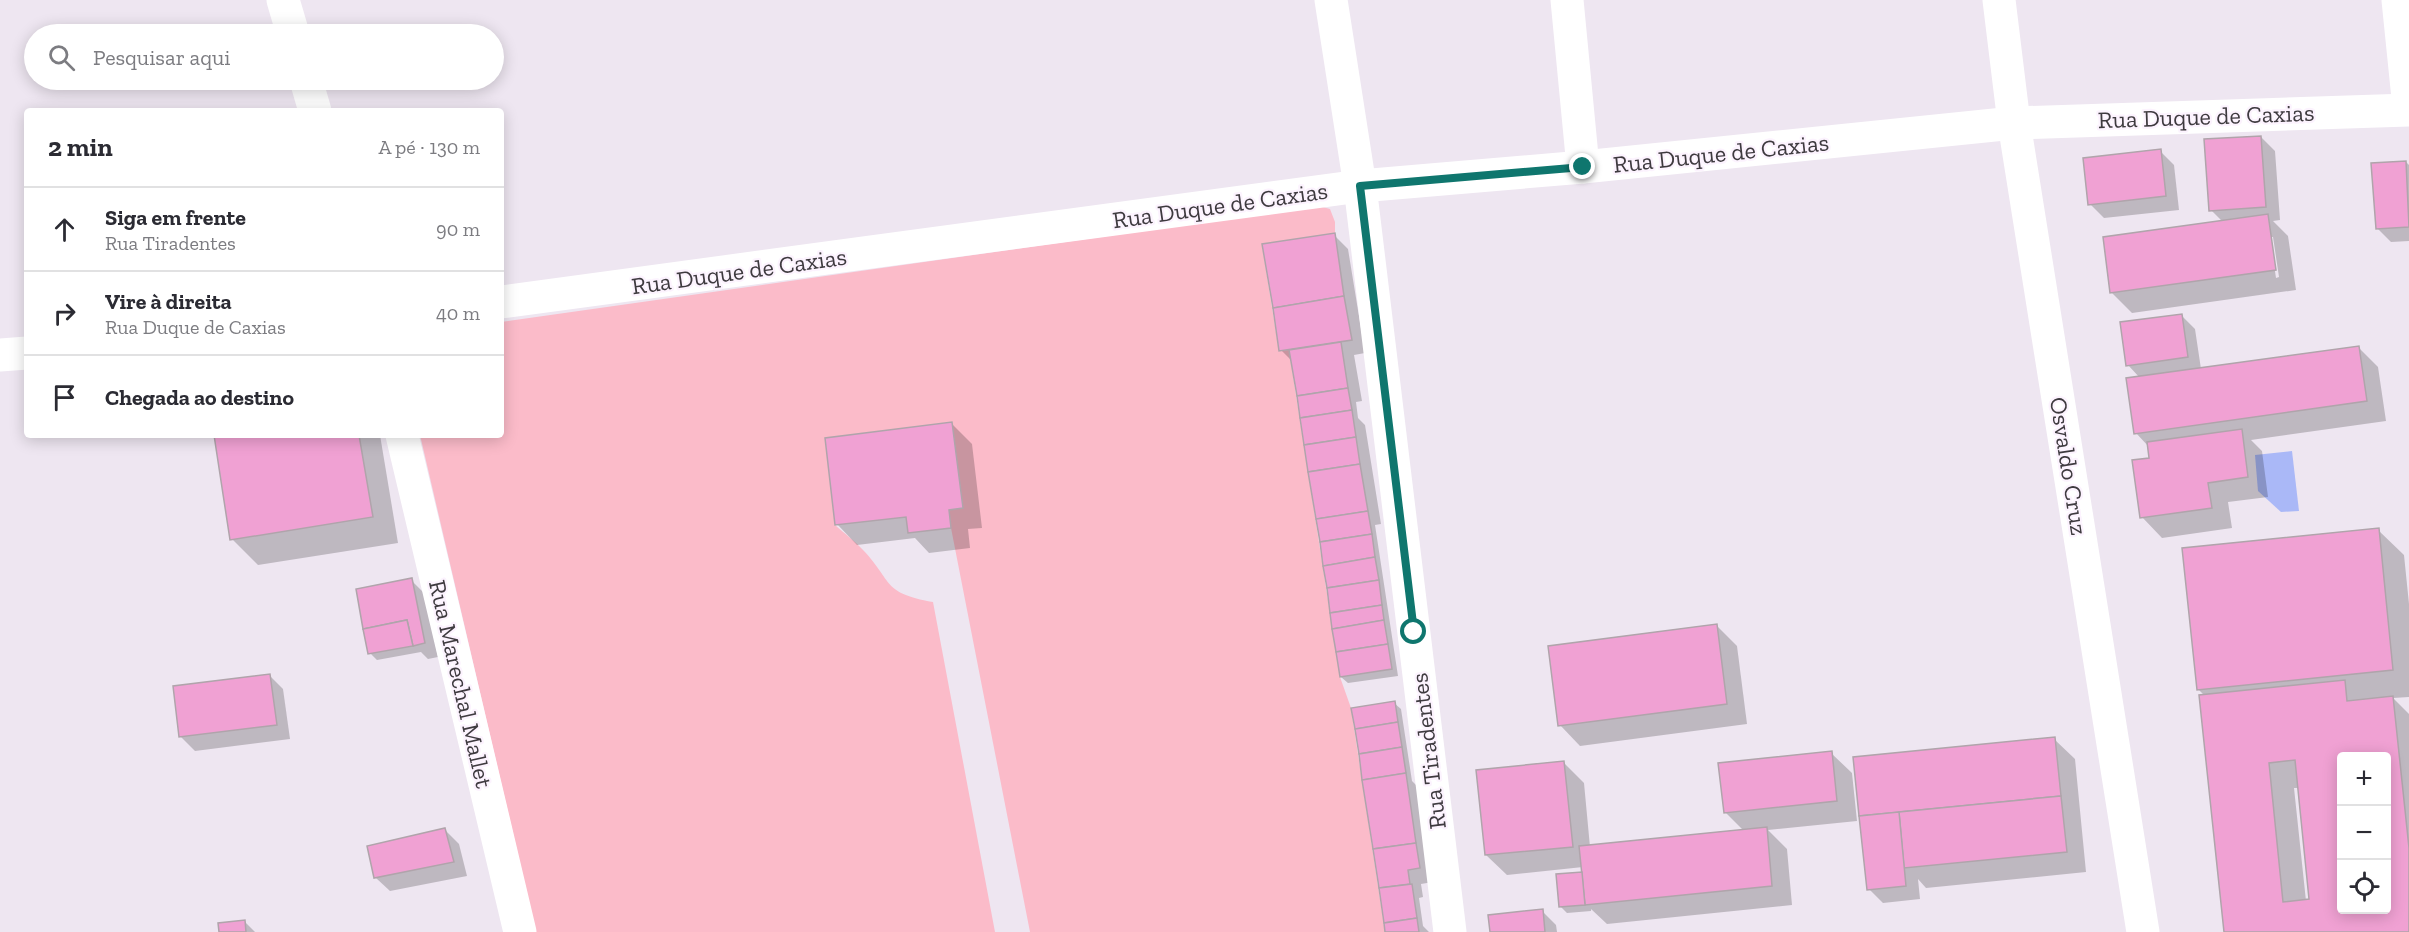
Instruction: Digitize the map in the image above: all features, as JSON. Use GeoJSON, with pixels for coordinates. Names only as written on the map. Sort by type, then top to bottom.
{"type":"FeatureCollection","features":[{"type":"Feature","properties":{"kind":"street"},"geometry":{"type":"LineString","coordinates":[[283,0],[290,24]]}},
{"type":"Feature","properties":{"kind":"street","name":"Rua Tiradentes"},"geometry":{"type":"LineString","coordinates":[[1331,0],[1360,186],[1450,932]]}},
{"type":"Feature","properties":{"kind":"street"},"geometry":{"type":"LineString","coordinates":[[1567,0],[1583,167]]}},
{"type":"Feature","properties":{"kind":"street","name":"Osvaldo Cruz"},"geometry":{"type":"LineString","coordinates":[[1999,0],[2014,123],[2144,932]]}},
{"type":"Feature","properties":{"kind":"street"},"geometry":{"type":"LineString","coordinates":[[2398,0],[2409,109]]}},
{"type":"Feature","properties":{"kind":"street"},"geometry":{"type":"LineString","coordinates":[[309,90],[314,108]]}},
{"type":"Feature","properties":{"kind":"street","name":"Rua Duque de Caxias"},"geometry":{"type":"LineString","coordinates":[[504,302],[1360,186],[1583,167],[2014,123],[2409,109]]}},
{"type":"Feature","properties":{"kind":"street"},"geometry":{"type":"LineString","coordinates":[[0,355],[24,352]]}},
{"type":"Feature","properties":{"kind":"street","name":"Rua Marechal Mallet"},"geometry":{"type":"LineString","coordinates":[[403,438],[520,932]]}},
{"type":"Feature","properties":{"kind":"shaded area"},"geometry":{"type":"Polygon","coordinates":[[[1319,206],[1330,209],[1335,222],[1335,233],[1262,245],[1279,351],[1289,350],[1340,677],[1351,708],[1385,932],[1030,932],[951,528],[949,510],[963,507],[952,422],[825,438],[835,525],[864,551],[896,590],[905,595],[933,602],[995,932],[536,932],[421,438],[504,438],[504,322],[1319,206]]]}},
{"type":"Feature","properties":{"kind":"water"},"geometry":{"type":"Polygon","coordinates":[[[2292,451],[2299,511],[2281,512],[2258,491],[2255,455],[2292,451]]]}},
{"type":"Feature","properties":{"kind":"building"},"geometry":{"type":"Polygon","coordinates":[[[2261,136],[2266,207],[2209,211],[2204,139],[2261,136]]]}},
{"type":"Feature","properties":{"kind":"building"},"geometry":{"type":"Polygon","coordinates":[[[2161,149],[2166,196],[2088,205],[2083,158],[2161,149]]]}},
{"type":"Feature","properties":{"kind":"building"},"geometry":{"type":"Polygon","coordinates":[[[2406,161],[2409,227],[2376,229],[2371,163],[2406,161]]]}},
{"type":"Feature","properties":{"kind":"building"},"geometry":{"type":"Polygon","coordinates":[[[2268,214],[2276,270],[2110,293],[2103,237],[2268,214]]]}},
{"type":"Feature","properties":{"kind":"building"},"geometry":{"type":"Polygon","coordinates":[[[1335,233],[1344,296],[1273,308],[1262,244],[1335,233]]]}},
{"type":"Feature","properties":{"kind":"building"},"geometry":{"type":"Polygon","coordinates":[[[1344,296],[1352,340],[1279,351],[1273,308],[1344,296]]]}},
{"type":"Feature","properties":{"kind":"building"},"geometry":{"type":"Polygon","coordinates":[[[2182,314],[2188,357],[2126,366],[2120,322],[2182,314]]]}},
{"type":"Feature","properties":{"kind":"building"},"geometry":{"type":"Polygon","coordinates":[[[1341,342],[1348,388],[1297,396],[1289,350],[1341,342]]]}},
{"type":"Feature","properties":{"kind":"building"},"geometry":{"type":"Polygon","coordinates":[[[2359,346],[2367,401],[2134,434],[2126,378],[2359,346]]]}},
{"type":"Feature","properties":{"kind":"building"},"geometry":{"type":"Polygon","coordinates":[[[1348,388],[1352,410],[1300,418],[1297,396],[1348,388]]]}},
{"type":"Feature","properties":{"kind":"building"},"geometry":{"type":"Polygon","coordinates":[[[1352,410],[1356,437],[1304,445],[1300,418],[1352,410]]]}},
{"type":"Feature","properties":{"kind":"building"},"geometry":{"type":"Polygon","coordinates":[[[952,422],[963,508],[949,510],[951,528],[908,533],[906,517],[835,525],[825,438],[952,422]]]}},
{"type":"Feature","properties":{"kind":"building"},"geometry":{"type":"Polygon","coordinates":[[[2242,429],[2248,477],[2208,483],[2212,508],[2140,518],[2132,460],[2149,458],[2147,442],[2242,429]]]}},
{"type":"Feature","properties":{"kind":"building"},"geometry":{"type":"Polygon","coordinates":[[[1356,437],[1360,464],[1308,472],[1304,445],[1356,437]]]}},
{"type":"Feature","properties":{"kind":"building"},"geometry":{"type":"Polygon","coordinates":[[[214,438],[360,438],[373,517],[230,540],[214,438]]]}},
{"type":"Feature","properties":{"kind":"building"},"geometry":{"type":"Polygon","coordinates":[[[1360,464],[1368,511],[1316,519],[1308,472],[1360,464]]]}},
{"type":"Feature","properties":{"kind":"building"},"geometry":{"type":"Polygon","coordinates":[[[1368,511],[1372,534],[1320,542],[1316,519],[1368,511]]]}},
{"type":"Feature","properties":{"kind":"building"},"geometry":{"type":"Polygon","coordinates":[[[2379,528],[2393,670],[2197,690],[2182,548],[2379,528]]]}},
{"type":"Feature","properties":{"kind":"building"},"geometry":{"type":"Polygon","coordinates":[[[1372,534],[1375,557],[1323,566],[1320,542],[1372,534]]]}},
{"type":"Feature","properties":{"kind":"building"},"geometry":{"type":"Polygon","coordinates":[[[1375,557],[1379,580],[1327,588],[1323,566],[1375,557]]]}},
{"type":"Feature","properties":{"kind":"building"},"geometry":{"type":"Polygon","coordinates":[[[412,578],[425,643],[413,646],[407,620],[363,629],[356,589],[412,578]]]}},
{"type":"Feature","properties":{"kind":"building"},"geometry":{"type":"Polygon","coordinates":[[[1379,580],[1382,605],[1330,613],[1327,588],[1379,580]]]}},
{"type":"Feature","properties":{"kind":"building"},"geometry":{"type":"Polygon","coordinates":[[[1382,605],[1384,620],[1332,629],[1330,613],[1382,605]]]}},
{"type":"Feature","properties":{"kind":"building"},"geometry":{"type":"Polygon","coordinates":[[[407,620],[413,646],[368,654],[363,629],[407,620]]]}},
{"type":"Feature","properties":{"kind":"building"},"geometry":{"type":"Polygon","coordinates":[[[1384,620],[1388,644],[1336,652],[1332,629],[1384,620]]]}},
{"type":"Feature","properties":{"kind":"building"},"geometry":{"type":"Polygon","coordinates":[[[1717,624],[1727,704],[1558,726],[1548,646],[1717,624]]]}},
{"type":"Feature","properties":{"kind":"building"},"geometry":{"type":"Polygon","coordinates":[[[1388,644],[1392,669],[1340,677],[1336,652],[1388,644]]]}},
{"type":"Feature","properties":{"kind":"building"},"geometry":{"type":"Polygon","coordinates":[[[270,674],[277,725],[179,737],[173,686],[270,674]]]}},
{"type":"Feature","properties":{"kind":"building"},"geometry":{"type":"Polygon","coordinates":[[[2345,680],[2347,701],[2393,696],[2409,848],[2409,932],[2224,932],[2199,695],[2345,680]],[[2295,760],[2269,763],[2283,902],[2309,899],[2295,760]]]}},
{"type":"Feature","properties":{"kind":"building"},"geometry":{"type":"Polygon","coordinates":[[[1395,701],[1398,722],[1355,729],[1351,708],[1395,701]]]}},
{"type":"Feature","properties":{"kind":"building"},"geometry":{"type":"Polygon","coordinates":[[[1398,722],[1402,747],[1359,754],[1355,729],[1398,722]]]}},
{"type":"Feature","properties":{"kind":"building"},"geometry":{"type":"Polygon","coordinates":[[[2055,737],[2061,796],[1859,816],[1853,757],[2055,737]]]}},
{"type":"Feature","properties":{"kind":"building"},"geometry":{"type":"Polygon","coordinates":[[[1402,747],[1406,773],[1362,780],[1359,754],[1402,747]]]}},
{"type":"Feature","properties":{"kind":"building"},"geometry":{"type":"Polygon","coordinates":[[[1832,751],[1837,801],[1724,813],[1718,763],[1832,751]]]}},
{"type":"Feature","properties":{"kind":"building"},"geometry":{"type":"Polygon","coordinates":[[[1564,761],[1573,847],[1485,855],[1476,770],[1564,761]]]}},
{"type":"Feature","properties":{"kind":"building"},"geometry":{"type":"Polygon","coordinates":[[[1406,773],[1416,843],[1373,849],[1362,780],[1406,773]]]}},
{"type":"Feature","properties":{"kind":"building"},"geometry":{"type":"Polygon","coordinates":[[[2061,796],[2067,852],[1904,868],[1899,812],[2061,796]]]}},
{"type":"Feature","properties":{"kind":"building"},"geometry":{"type":"Polygon","coordinates":[[[1899,812],[1906,886],[1867,890],[1859,816],[1899,812]]]}},
{"type":"Feature","properties":{"kind":"building"},"geometry":{"type":"Polygon","coordinates":[[[1767,827],[1772,886],[1585,905],[1579,846],[1767,827]]]}},
{"type":"Feature","properties":{"kind":"building"},"geometry":{"type":"Polygon","coordinates":[[[445,828],[454,862],[374,878],[367,846],[445,828]]]}},
{"type":"Feature","properties":{"kind":"building"},"geometry":{"type":"Polygon","coordinates":[[[1416,843],[1420,868],[1408,870],[1410,884],[1379,888],[1373,849],[1416,843]]]}},
{"type":"Feature","properties":{"kind":"building"},"geometry":{"type":"Polygon","coordinates":[[[1582,872],[1585,905],[1559,907],[1556,874],[1582,872]]]}},
{"type":"Feature","properties":{"kind":"building"},"geometry":{"type":"Polygon","coordinates":[[[1412,884],[1417,918],[1384,923],[1379,888],[1412,884]]]}},
{"type":"Feature","properties":{"kind":"building"},"geometry":{"type":"Polygon","coordinates":[[[1543,909],[1545,932],[1490,932],[1488,915],[1543,909]]]}},
{"type":"Feature","properties":{"kind":"building"},"geometry":{"type":"Polygon","coordinates":[[[1417,918],[1419,932],[1385,932],[1384,923],[1417,918]]]}},
{"type":"Feature","properties":{"kind":"building"},"geometry":{"type":"Polygon","coordinates":[[[245,920],[246,932],[219,932],[218,923],[245,920]]]}},
{"type":"Feature","properties":{"kind":"route"},"geometry":{"type":"LineString","coordinates":[[1414,632],[1360,186],[1583,167]]}}]}
